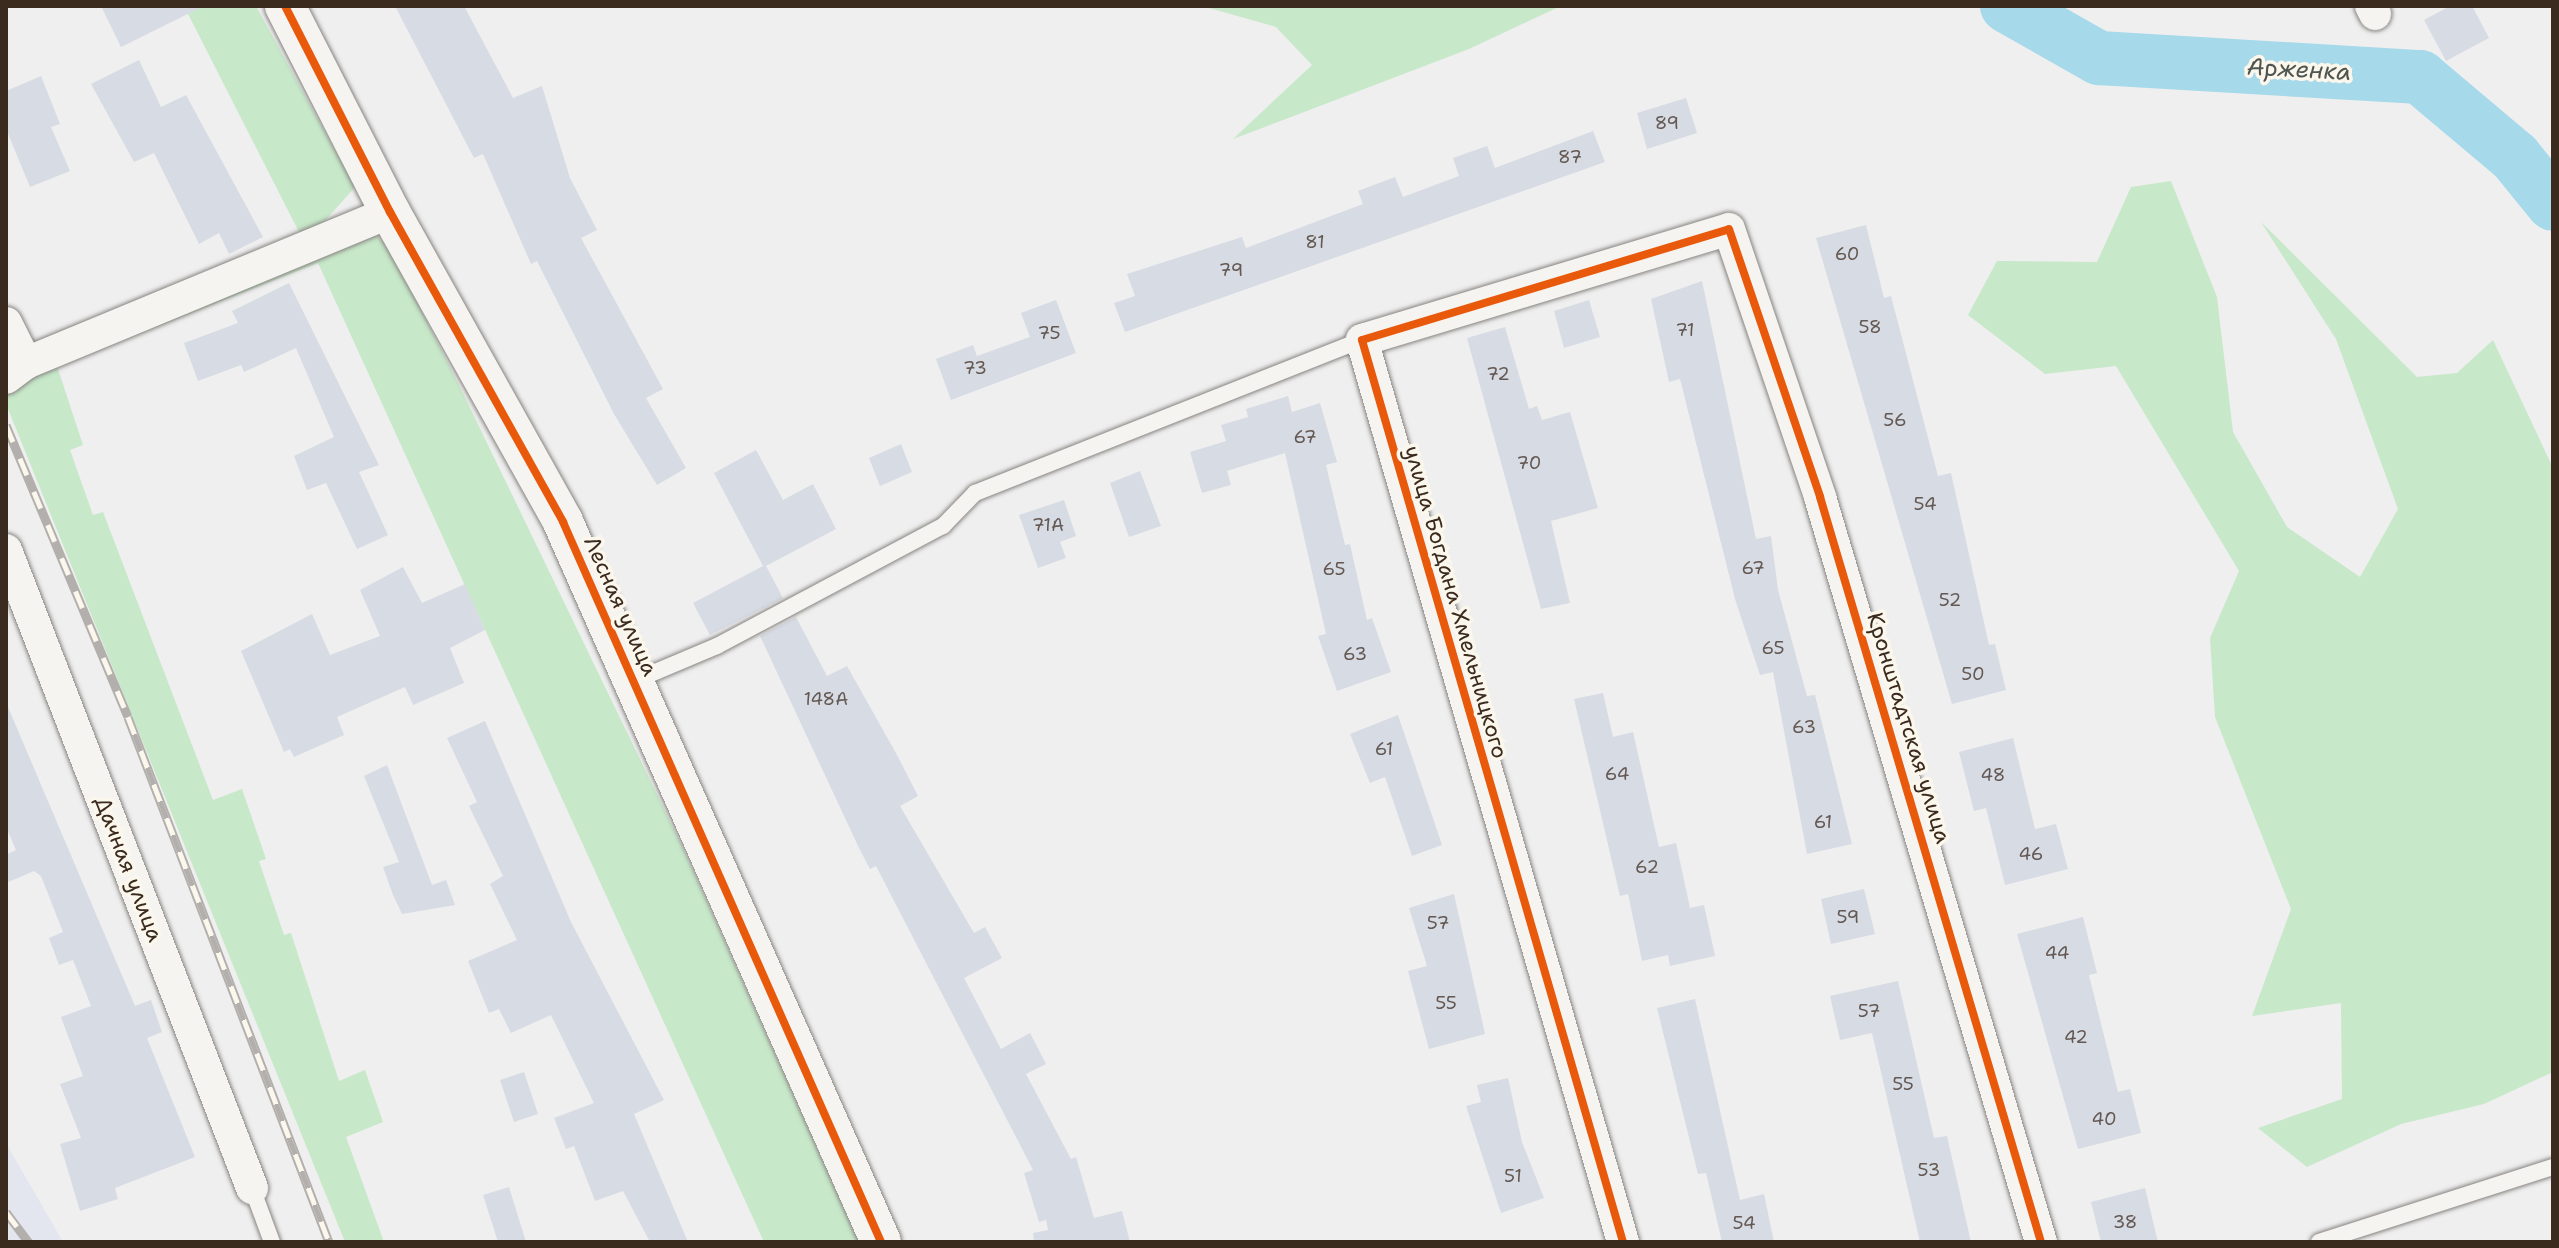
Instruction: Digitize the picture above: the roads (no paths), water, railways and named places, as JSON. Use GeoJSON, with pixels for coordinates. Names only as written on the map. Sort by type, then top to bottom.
{"type":"FeatureCollection","features":[{"type":"Feature","properties":{"kind":"street","name":"Лесная улица"},"geometry":{"type":"LineString","coordinates":[[285,6],[390,212],[563,522],[881,1242]]}},
{"type":"Feature","properties":{"kind":"street"},"geometry":{"type":"LineString","coordinates":[[6,323],[16,370],[390,212]]}},
{"type":"Feature","properties":{"kind":"street","name":"Кронштадтская улица"},"geometry":{"type":"LineString","coordinates":[[1362,340],[1729,229],[1820,497],[2041,1242]]}},
{"type":"Feature","properties":{"kind":"street","name":"улица Богдана Хмельницкого"},"geometry":{"type":"LineString","coordinates":[[1362,340],[1623,1242]]}},
{"type":"Feature","properties":{"kind":"street","name":"Дачная улица"},"geometry":{"type":"LineString","coordinates":[[6,550],[252,1188]]}},
{"type":"Feature","properties":{"kind":"lane"},"geometry":{"type":"LineString","coordinates":[[634,681],[717,646],[943,526],[975,493],[1362,340]]}},
{"type":"Feature","properties":{"kind":"lane"},"geometry":{"type":"LineString","coordinates":[[2319,1242],[2531,1177],[2553,1167]]}},
{"type":"Feature","properties":{"kind":"lane"},"geometry":{"type":"LineString","coordinates":[[252,1188],[272,1242]]}},
{"type":"Feature","properties":{"kind":"waterway","name":"Арженка"},"geometry":{"type":"LineString","coordinates":[[2007,6],[2099,58],[2420,77],[2515,157],[2553,204]]}},
{"type":"Feature","properties":{"kind":"railway"},"geometry":{"type":"LineString","coordinates":[[6,425],[128,717],[329,1242]]}},
{"type":"Feature","properties":{"kind":"railway"},"geometry":{"type":"LineString","coordinates":[[6,1212],[29,1242]]}}]}
